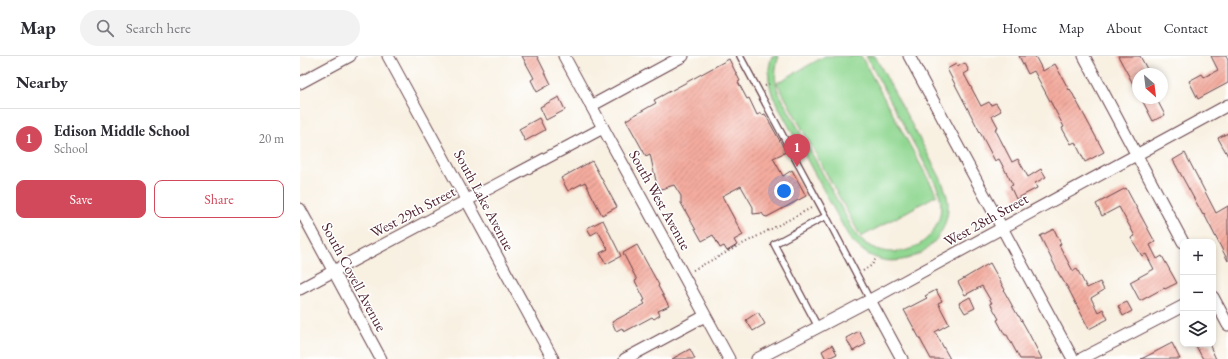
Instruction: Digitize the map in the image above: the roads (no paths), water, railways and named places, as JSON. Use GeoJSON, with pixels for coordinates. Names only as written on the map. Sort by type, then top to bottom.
{"type":"FeatureCollection","features":[{"type":"Feature","properties":{"kind":"street"},"geometry":{"type":"LineString","coordinates":[[300,83],[350,56]]}},
{"type":"Feature","properties":{"kind":"street","name":"South Lake Avenue"},"geometry":{"type":"LineString","coordinates":[[388,56],[553,359]]}},
{"type":"Feature","properties":{"kind":"street","name":"South West Avenue"},"geometry":{"type":"LineString","coordinates":[[564,56],[729,359]]}},
{"type":"Feature","properties":{"kind":"street"},"geometry":{"type":"LineString","coordinates":[[591,106],[683,56]]}},
{"type":"Feature","properties":{"kind":"street"},"geometry":{"type":"LineString","coordinates":[[909,56],[1073,359]]}},
{"type":"Feature","properties":{"kind":"street"},"geometry":{"type":"LineString","coordinates":[[1084,56],[1182,239]]}},
{"type":"Feature","properties":{"kind":"street","name":"West 28th Street"},"geometry":{"type":"LineString","coordinates":[[757,359],[870,300],[1228,105]]}},
{"type":"Feature","properties":{"kind":"street","name":"West 29th Street"},"geometry":{"type":"LineString","coordinates":[[300,289],[603,128]]}},
{"type":"Feature","properties":{"kind":"street","name":"South Covell Avenue"},"geometry":{"type":"LineString","coordinates":[[300,209],[381,359]]}},
{"type":"Feature","properties":{"kind":"street"},"geometry":{"type":"LineString","coordinates":[[870,300],[902,359]]}},
{"type":"Feature","properties":{"kind":"street"},"geometry":{"type":"LineString","coordinates":[[1216,303],[1228,325]]}},
{"type":"Feature","properties":{"kind":"street"},"geometry":{"type":"LineString","coordinates":[[1081,359],[1180,308]]}},
{"type":"Feature","properties":{"kind":"street"},"geometry":{"type":"LineString","coordinates":[[625,359],[705,316]]}},
{"type":"Feature","properties":{"kind":"lane"},"geometry":{"type":"LineString","coordinates":[[740,56],[870,300]]}},
{"type":"Feature","properties":{"kind":"lane"},"geometry":{"type":"LineString","coordinates":[[818,327],[774,244],[826,216]]}},
{"type":"Feature","properties":{"kind":"place","name":"Edison Middle School"},"geometry":{"type":"Point","coordinates":[797,167]}}]}
